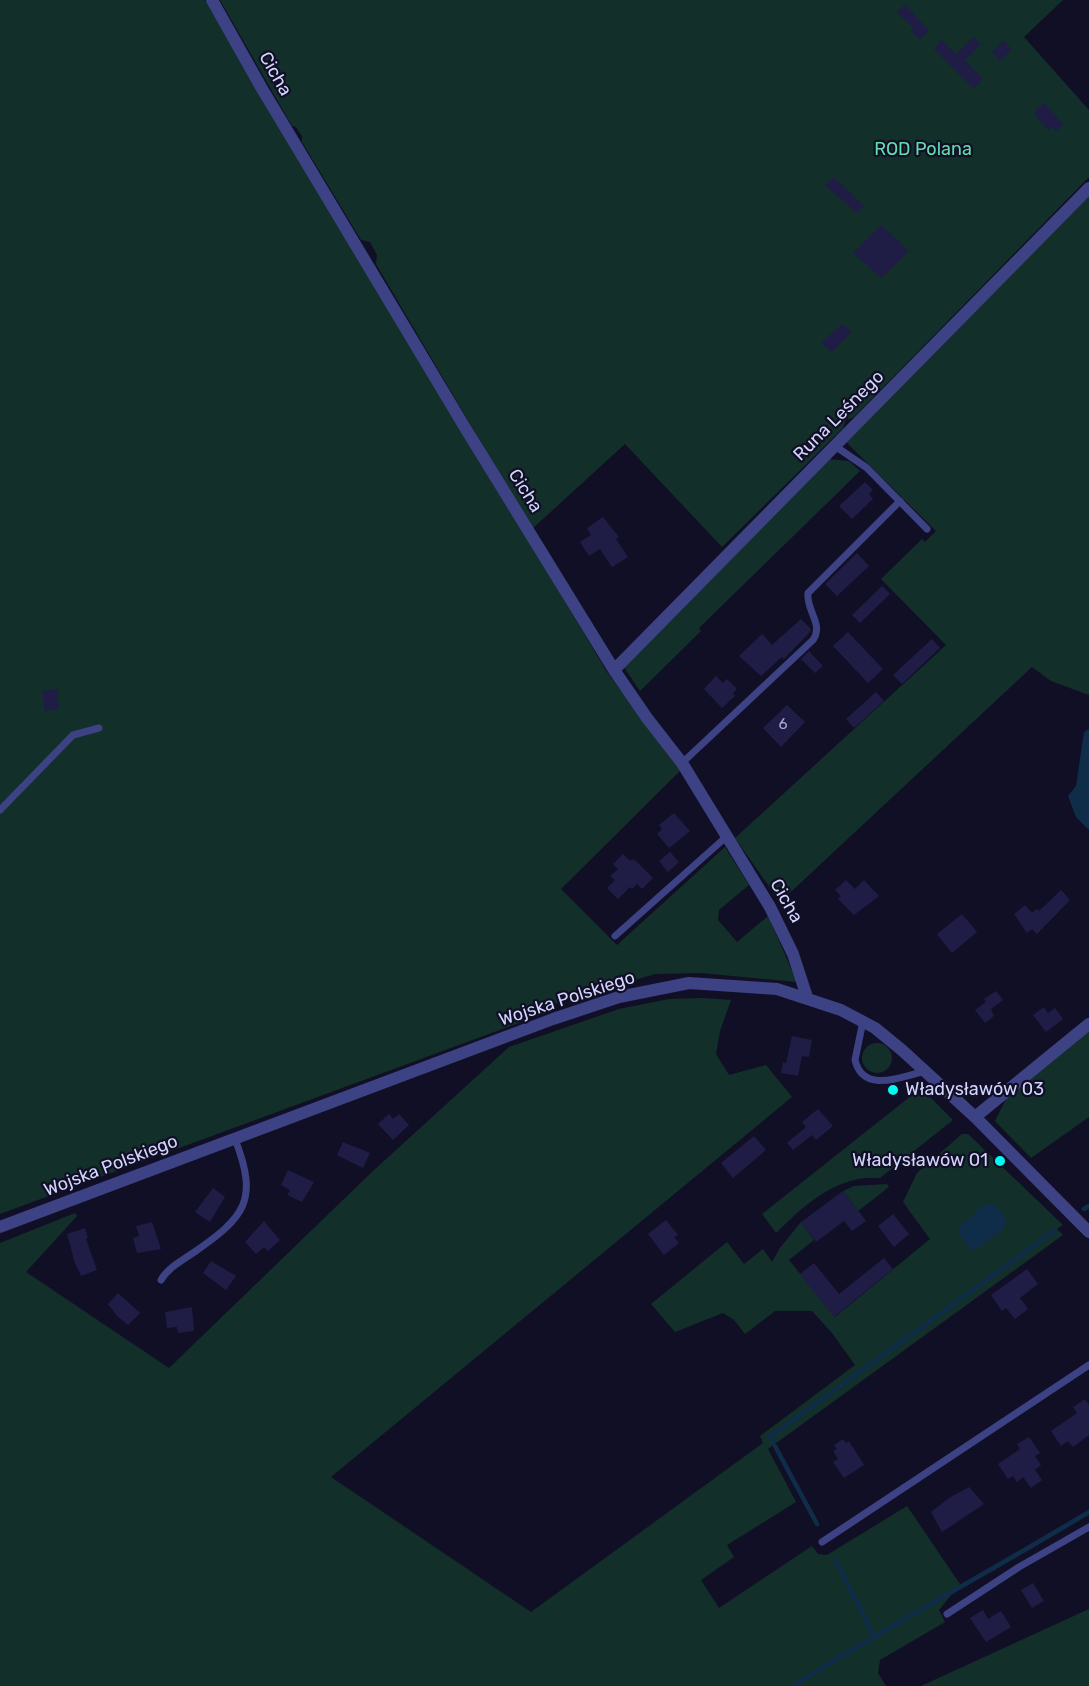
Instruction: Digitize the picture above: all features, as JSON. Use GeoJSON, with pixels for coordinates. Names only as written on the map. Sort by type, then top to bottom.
{"type":"FeatureCollection","features":[{"type":"Feature","properties":{"kind":"street","name":"Cicha"},"geometry":{"type":"LineString","coordinates":[[212,0],[261,87],[464,426],[614,670],[646,718],[682,763],[781,926],[807,998]]}},
{"type":"Feature","properties":{"kind":"street","name":"Runa Leśnego"},"geometry":{"type":"LineString","coordinates":[[614,670],[1089,188]]}},
{"type":"Feature","properties":{"kind":"street","name":"Wojska Polskiego"},"geometry":{"type":"LineString","coordinates":[[0,1227],[553,1019],[619,997],[689,983],[777,989],[807,998],[863,1021],[881,1033],[975,1117],[1089,1232]]}},
{"type":"Feature","properties":{"kind":"street"},"geometry":{"type":"LineString","coordinates":[[975,1117],[1089,1024]]}},
{"type":"Feature","properties":{"kind":"lane"},"geometry":{"type":"LineString","coordinates":[[834,446],[867,468],[927,529]]}},
{"type":"Feature","properties":{"kind":"lane"},"geometry":{"type":"LineString","coordinates":[[682,763],[813,640],[817,634],[817,623],[808,608],[808,593],[900,501]]}},
{"type":"Feature","properties":{"kind":"lane"},"geometry":{"type":"LineString","coordinates":[[0,810],[73,735],[99,728]]}},
{"type":"Feature","properties":{"kind":"lane"},"geometry":{"type":"LineString","coordinates":[[615,936],[726,837]]}},
{"type":"Feature","properties":{"kind":"lane"},"geometry":{"type":"LineString","coordinates":[[863,1021],[855,1060],[865,1077],[876,1082],[925,1071]]}},
{"type":"Feature","properties":{"kind":"lane"},"geometry":{"type":"LineString","coordinates":[[161,1280],[171,1269],[222,1232],[244,1205],[248,1180],[235,1139]]}},
{"type":"Feature","properties":{"kind":"lane"},"geometry":{"type":"LineString","coordinates":[[822,1542],[1089,1365]]}},
{"type":"Feature","properties":{"kind":"lane"},"geometry":{"type":"LineString","coordinates":[[947,1614],[1019,1567],[1089,1527]]}},
{"type":"Feature","properties":{"kind":"green space"},"geometry":{"type":"Polygon","coordinates":[[[0,0],[205,0],[607,672],[681,770],[561,889],[617,945],[725,847],[749,885],[719,910],[718,920],[737,942],[768,916],[797,982],[700,973],[655,974],[554,1004],[543,1014],[0,1214],[0,0]]]}},
{"type":"Feature","properties":{"kind":"green space","name":"ROD Polana"},"geometry":{"type":"Polygon","coordinates":[[[220,0],[1063,0],[1024,37],[1089,110],[1089,177],[854,417],[846,420],[843,428],[722,547],[625,444],[532,529],[376,264],[377,255],[370,242],[361,240],[302,142],[302,136],[296,127],[292,126],[220,0]]]}},
{"type":"Feature","properties":{"kind":"green space"},"geometry":{"type":"Polygon","coordinates":[[[1089,193],[1089,695],[1051,681],[1032,667],[780,902],[735,838],[946,645],[881,579],[922,539],[925,542],[936,531],[846,442],[1089,193]]]}},
{"type":"Feature","properties":{"kind":"green space"},"geometry":{"type":"Polygon","coordinates":[[[829,459],[849,461],[860,471],[699,628],[701,631],[640,691],[623,666],[829,459]]]}},
{"type":"Feature","properties":{"kind":"green space"},"geometry":{"type":"Polygon","coordinates":[[[669,999],[731,1000],[720,1031],[716,1054],[729,1075],[766,1065],[792,1097],[331,1477],[531,1612],[763,1443],[760,1436],[855,1365],[832,1333],[812,1311],[775,1311],[745,1334],[734,1320],[723,1313],[675,1332],[651,1304],[727,1242],[744,1264],[763,1249],[772,1262],[801,1222],[814,1240],[789,1260],[835,1317],[930,1239],[903,1202],[917,1173],[962,1134],[968,1134],[1063,1225],[1057,1229],[1063,1235],[768,1449],[796,1502],[727,1545],[734,1557],[701,1580],[719,1608],[812,1546],[818,1554],[827,1555],[907,1506],[960,1584],[939,1610],[945,1622],[880,1660],[878,1673],[886,1686],[0,1686],[0,1243],[75,1213],[77,1216],[26,1272],[169,1368],[373,1171],[509,1047],[619,1009],[669,999]]]}},
{"type":"Feature","properties":{"kind":"green space"},"geometry":{"type":"Polygon","coordinates":[[[1089,1031],[1089,1117],[1031,1158],[995,1121],[1007,1097],[1089,1031]]]}},
{"type":"Feature","properties":{"kind":"green space"},"geometry":{"type":"Polygon","coordinates":[[[877,1043],[883,1044],[891,1052],[891,1064],[883,1072],[877,1073],[871,1072],[863,1064],[862,1058],[863,1052],[871,1044],[877,1043]]]}},
{"type":"Feature","properties":{"kind":"green space"},"geometry":{"type":"Polygon","coordinates":[[[921,1088],[953,1120],[880,1178],[865,1178],[836,1186],[810,1202],[776,1233],[762,1214],[921,1088]]]}},
{"type":"Feature","properties":{"kind":"green space"},"geometry":{"type":"Polygon","coordinates":[[[887,1184],[889,1187],[858,1211],[843,1191],[854,1186],[887,1184]]]}},
{"type":"Feature","properties":{"kind":"green space"},"geometry":{"type":"Polygon","coordinates":[[[1089,1609],[1089,1686],[921,1686],[1089,1609]]]}},
{"type":"Feature","properties":{"kind":"water"},"geometry":{"type":"Polygon","coordinates":[[[1089,729],[1088,829],[1076,817],[1068,796],[1076,786],[1084,732],[1089,729]]]}},
{"type":"Feature","properties":{"kind":"water"},"geometry":{"type":"Polygon","coordinates":[[[993,1203],[1004,1214],[1006,1224],[1002,1231],[972,1251],[960,1235],[959,1227],[984,1205],[993,1203]]]}},
{"type":"Feature","properties":{"kind":"building"},"geometry":{"type":"Polygon","coordinates":[[[905,4],[929,31],[920,40],[911,31],[914,28],[897,13],[905,4]]]}},
{"type":"Feature","properties":{"kind":"building"},"geometry":{"type":"Polygon","coordinates":[[[974,37],[981,44],[965,60],[983,79],[974,89],[934,49],[942,40],[956,54],[974,37]]]}},
{"type":"Feature","properties":{"kind":"building"},"geometry":{"type":"Polygon","coordinates":[[[1003,40],[1012,49],[1000,61],[992,52],[1003,40]]]}},
{"type":"Feature","properties":{"kind":"building"},"geometry":{"type":"Polygon","coordinates":[[[1044,103],[1063,124],[1056,131],[1051,127],[1048,130],[1035,115],[1035,111],[1044,103]]]}},
{"type":"Feature","properties":{"kind":"building"},"geometry":{"type":"Polygon","coordinates":[[[834,177],[864,206],[857,213],[825,185],[834,177]]]}},
{"type":"Feature","properties":{"kind":"building"},"geometry":{"type":"Polygon","coordinates":[[[881,225],[909,251],[881,278],[853,253],[881,225]]]}},
{"type":"Feature","properties":{"kind":"building"},"geometry":{"type":"Polygon","coordinates":[[[842,324],[852,332],[832,352],[821,343],[842,324]]]}},
{"type":"Feature","properties":{"kind":"building"},"geometry":{"type":"Polygon","coordinates":[[[865,482],[873,490],[869,494],[873,499],[852,519],[839,506],[865,482]]]}},
{"type":"Feature","properties":{"kind":"building"},"geometry":{"type":"Polygon","coordinates":[[[603,517],[619,537],[616,539],[628,557],[612,567],[600,549],[589,556],[580,542],[591,535],[587,528],[603,517]]]}},
{"type":"Feature","properties":{"kind":"building"},"geometry":{"type":"Polygon","coordinates":[[[857,553],[869,566],[837,596],[825,584],[857,553]]]}},
{"type":"Feature","properties":{"kind":"building"},"geometry":{"type":"Polygon","coordinates":[[[882,586],[890,594],[860,623],[852,615],[882,586]]]}},
{"type":"Feature","properties":{"kind":"building"},"geometry":{"type":"Polygon","coordinates":[[[801,619],[811,629],[810,632],[784,659],[782,657],[761,676],[739,656],[762,634],[772,645],[801,619]]]}},
{"type":"Feature","properties":{"kind":"building"},"geometry":{"type":"Polygon","coordinates":[[[848,632],[883,669],[868,683],[833,646],[848,632]]]}},
{"type":"Feature","properties":{"kind":"building"},"geometry":{"type":"Polygon","coordinates":[[[932,639],[940,648],[902,684],[893,675],[932,639]]]}},
{"type":"Feature","properties":{"kind":"building"},"geometry":{"type":"Polygon","coordinates":[[[809,651],[823,666],[815,673],[801,659],[809,651]]]}},
{"type":"Feature","properties":{"kind":"building"},"geometry":{"type":"Polygon","coordinates":[[[716,676],[723,683],[727,679],[737,689],[733,693],[735,696],[722,708],[704,689],[716,676]]]}},
{"type":"Feature","properties":{"kind":"building"},"geometry":{"type":"Polygon","coordinates":[[[57,689],[59,709],[45,711],[42,691],[57,689]]]}},
{"type":"Feature","properties":{"kind":"building"},"geometry":{"type":"Polygon","coordinates":[[[876,692],[884,701],[854,728],[846,719],[876,692]]]}},
{"type":"Feature","properties":{"kind":"building"},"geometry":{"type":"Polygon","coordinates":[[[787,705],[805,722],[781,747],[763,728],[787,705]]]}},
{"type":"Feature","properties":{"kind":"building"},"geometry":{"type":"Polygon","coordinates":[[[674,813],[690,831],[669,848],[657,834],[662,829],[659,825],[674,813]]]}},
{"type":"Feature","properties":{"kind":"building"},"geometry":{"type":"Polygon","coordinates":[[[670,852],[679,862],[668,872],[659,861],[670,852]]]}},
{"type":"Feature","properties":{"kind":"building"},"geometry":{"type":"Polygon","coordinates":[[[623,854],[630,861],[633,859],[636,861],[653,878],[642,889],[637,884],[632,889],[630,887],[618,899],[607,888],[615,880],[610,876],[618,869],[613,864],[623,854]]]}},
{"type":"Feature","properties":{"kind":"building"},"geometry":{"type":"Polygon","coordinates":[[[846,880],[855,889],[864,880],[879,896],[854,915],[838,899],[841,896],[835,890],[846,880]]]}},
{"type":"Feature","properties":{"kind":"building"},"geometry":{"type":"Polygon","coordinates":[[[1061,890],[1070,900],[1037,934],[1032,929],[1027,933],[1014,914],[1025,905],[1032,913],[1037,909],[1039,911],[1061,890]]]}},
{"type":"Feature","properties":{"kind":"building"},"geometry":{"type":"Polygon","coordinates":[[[962,914],[977,932],[952,953],[937,934],[962,914]]]}},
{"type":"Feature","properties":{"kind":"building"},"geometry":{"type":"Polygon","coordinates":[[[996,991],[1003,1000],[991,1009],[994,1016],[985,1023],[975,1010],[986,1002],[984,999],[996,991]]]}},
{"type":"Feature","properties":{"kind":"building"},"geometry":{"type":"Polygon","coordinates":[[[1044,1007],[1048,1013],[1055,1008],[1063,1019],[1046,1032],[1033,1015],[1044,1007]]]}},
{"type":"Feature","properties":{"kind":"building"},"geometry":{"type":"Polygon","coordinates":[[[792,1036],[812,1040],[809,1057],[802,1056],[798,1076],[781,1073],[783,1062],[786,1063],[792,1036]]]}},
{"type":"Feature","properties":{"kind":"building"},"geometry":{"type":"Polygon","coordinates":[[[818,1109],[833,1126],[816,1140],[812,1135],[793,1150],[787,1143],[806,1127],[802,1122],[818,1109]]]}},
{"type":"Feature","properties":{"kind":"building"},"geometry":{"type":"Polygon","coordinates":[[[389,1114],[393,1119],[399,1114],[409,1125],[393,1140],[378,1124],[389,1114]]]}},
{"type":"Feature","properties":{"kind":"building"},"geometry":{"type":"Polygon","coordinates":[[[754,1136],[766,1150],[733,1178],[721,1163],[754,1136]]]}},
{"type":"Feature","properties":{"kind":"building"},"geometry":{"type":"Polygon","coordinates":[[[343,1142],[370,1153],[363,1168],[337,1155],[343,1142]]]}},
{"type":"Feature","properties":{"kind":"building"},"geometry":{"type":"Polygon","coordinates":[[[288,1170],[314,1182],[302,1202],[287,1195],[290,1190],[281,1185],[288,1170]]]}},
{"type":"Feature","properties":{"kind":"building"},"geometry":{"type":"Polygon","coordinates":[[[213,1188],[225,1197],[210,1222],[195,1212],[213,1188]]]}},
{"type":"Feature","properties":{"kind":"building"},"geometry":{"type":"Polygon","coordinates":[[[843,1191],[866,1221],[852,1231],[844,1221],[816,1242],[801,1222],[843,1191]]]}},
{"type":"Feature","properties":{"kind":"building"},"geometry":{"type":"Polygon","coordinates":[[[893,1214],[909,1234],[894,1247],[878,1226],[893,1214]]]}},
{"type":"Feature","properties":{"kind":"building"},"geometry":{"type":"Polygon","coordinates":[[[666,1220],[678,1235],[674,1237],[679,1243],[664,1255],[648,1234],[666,1220]]]}},
{"type":"Feature","properties":{"kind":"building"},"geometry":{"type":"Polygon","coordinates":[[[264,1221],[280,1240],[268,1251],[264,1247],[256,1254],[245,1242],[264,1221]]]}},
{"type":"Feature","properties":{"kind":"building"},"geometry":{"type":"Polygon","coordinates":[[[152,1222],[161,1249],[137,1253],[133,1238],[139,1236],[136,1226],[152,1222]]]}},
{"type":"Feature","properties":{"kind":"building"},"geometry":{"type":"Polygon","coordinates":[[[85,1228],[88,1238],[86,1239],[97,1270],[81,1276],[67,1234],[85,1228]]]}},
{"type":"Feature","properties":{"kind":"building"},"geometry":{"type":"Polygon","coordinates":[[[884,1258],[893,1269],[834,1317],[800,1274],[814,1263],[839,1294],[884,1258]]]}},
{"type":"Feature","properties":{"kind":"building"},"geometry":{"type":"Polygon","coordinates":[[[211,1261],[236,1276],[226,1290],[203,1273],[211,1261]]]}},
{"type":"Feature","properties":{"kind":"building"},"geometry":{"type":"Polygon","coordinates":[[[1027,1269],[1038,1284],[1020,1298],[1028,1309],[1015,1319],[1006,1308],[1002,1311],[991,1295],[1027,1269]]]}},
{"type":"Feature","properties":{"kind":"building"},"geometry":{"type":"Polygon","coordinates":[[[118,1293],[140,1313],[128,1325],[108,1304],[118,1293]]]}},
{"type":"Feature","properties":{"kind":"building"},"geometry":{"type":"Polygon","coordinates":[[[192,1307],[194,1331],[178,1333],[177,1327],[167,1328],[165,1312],[192,1307]]]}},
{"type":"Feature","properties":{"kind":"building"},"geometry":{"type":"Polygon","coordinates":[[[1085,1399],[1089,1405],[1089,1435],[1073,1447],[1068,1441],[1061,1446],[1051,1431],[1077,1413],[1073,1407],[1085,1399]]]}},
{"type":"Feature","properties":{"kind":"building"},"geometry":{"type":"Polygon","coordinates":[[[1029,1437],[1040,1453],[1035,1456],[1041,1465],[1035,1470],[1042,1480],[1031,1488],[1023,1477],[1017,1482],[1013,1476],[1008,1479],[998,1464],[1020,1449],[1017,1444],[1029,1437]]]}},
{"type":"Feature","properties":{"kind":"building"},"geometry":{"type":"Polygon","coordinates":[[[843,1439],[846,1443],[849,1441],[864,1465],[844,1478],[833,1462],[838,1459],[833,1451],[837,1449],[834,1445],[843,1439]]]}},
{"type":"Feature","properties":{"kind":"building"},"geometry":{"type":"Polygon","coordinates":[[[969,1487],[984,1504],[942,1532],[931,1512],[949,1498],[969,1487]]]}},
{"type":"Feature","properties":{"kind":"building"},"geometry":{"type":"Polygon","coordinates":[[[1033,1583],[1044,1601],[1032,1608],[1021,1590],[1033,1583]]]}},
{"type":"Feature","properties":{"kind":"building"},"geometry":{"type":"Polygon","coordinates":[[[983,1610],[988,1619],[1001,1611],[1011,1627],[986,1642],[970,1618],[983,1610]]]}},
{"type":"Feature","properties":{"kind":"waterway"},"geometry":{"type":"LineString","coordinates":[[1084,1209],[1089,1206]]}},
{"type":"Feature","properties":{"kind":"waterway"},"geometry":{"type":"LineString","coordinates":[[773,1442],[770,1437],[1054,1231]]}},
{"type":"Feature","properties":{"kind":"waterway"},"geometry":{"type":"LineString","coordinates":[[775,1446],[817,1524]]}},
{"type":"Feature","properties":{"kind":"waterway"},"geometry":{"type":"LineString","coordinates":[[793,1686],[1089,1512]]}},
{"type":"Feature","properties":{"kind":"waterway"},"geometry":{"type":"LineString","coordinates":[[835,1559],[874,1636]]}},
{"type":"Feature","properties":{"kind":"place","name":"Władysławów 03"},"geometry":{"type":"Point","coordinates":[893,1090]}},
{"type":"Feature","properties":{"kind":"place","name":"Władysławów 01"},"geometry":{"type":"Point","coordinates":[1000,1161]}}]}
